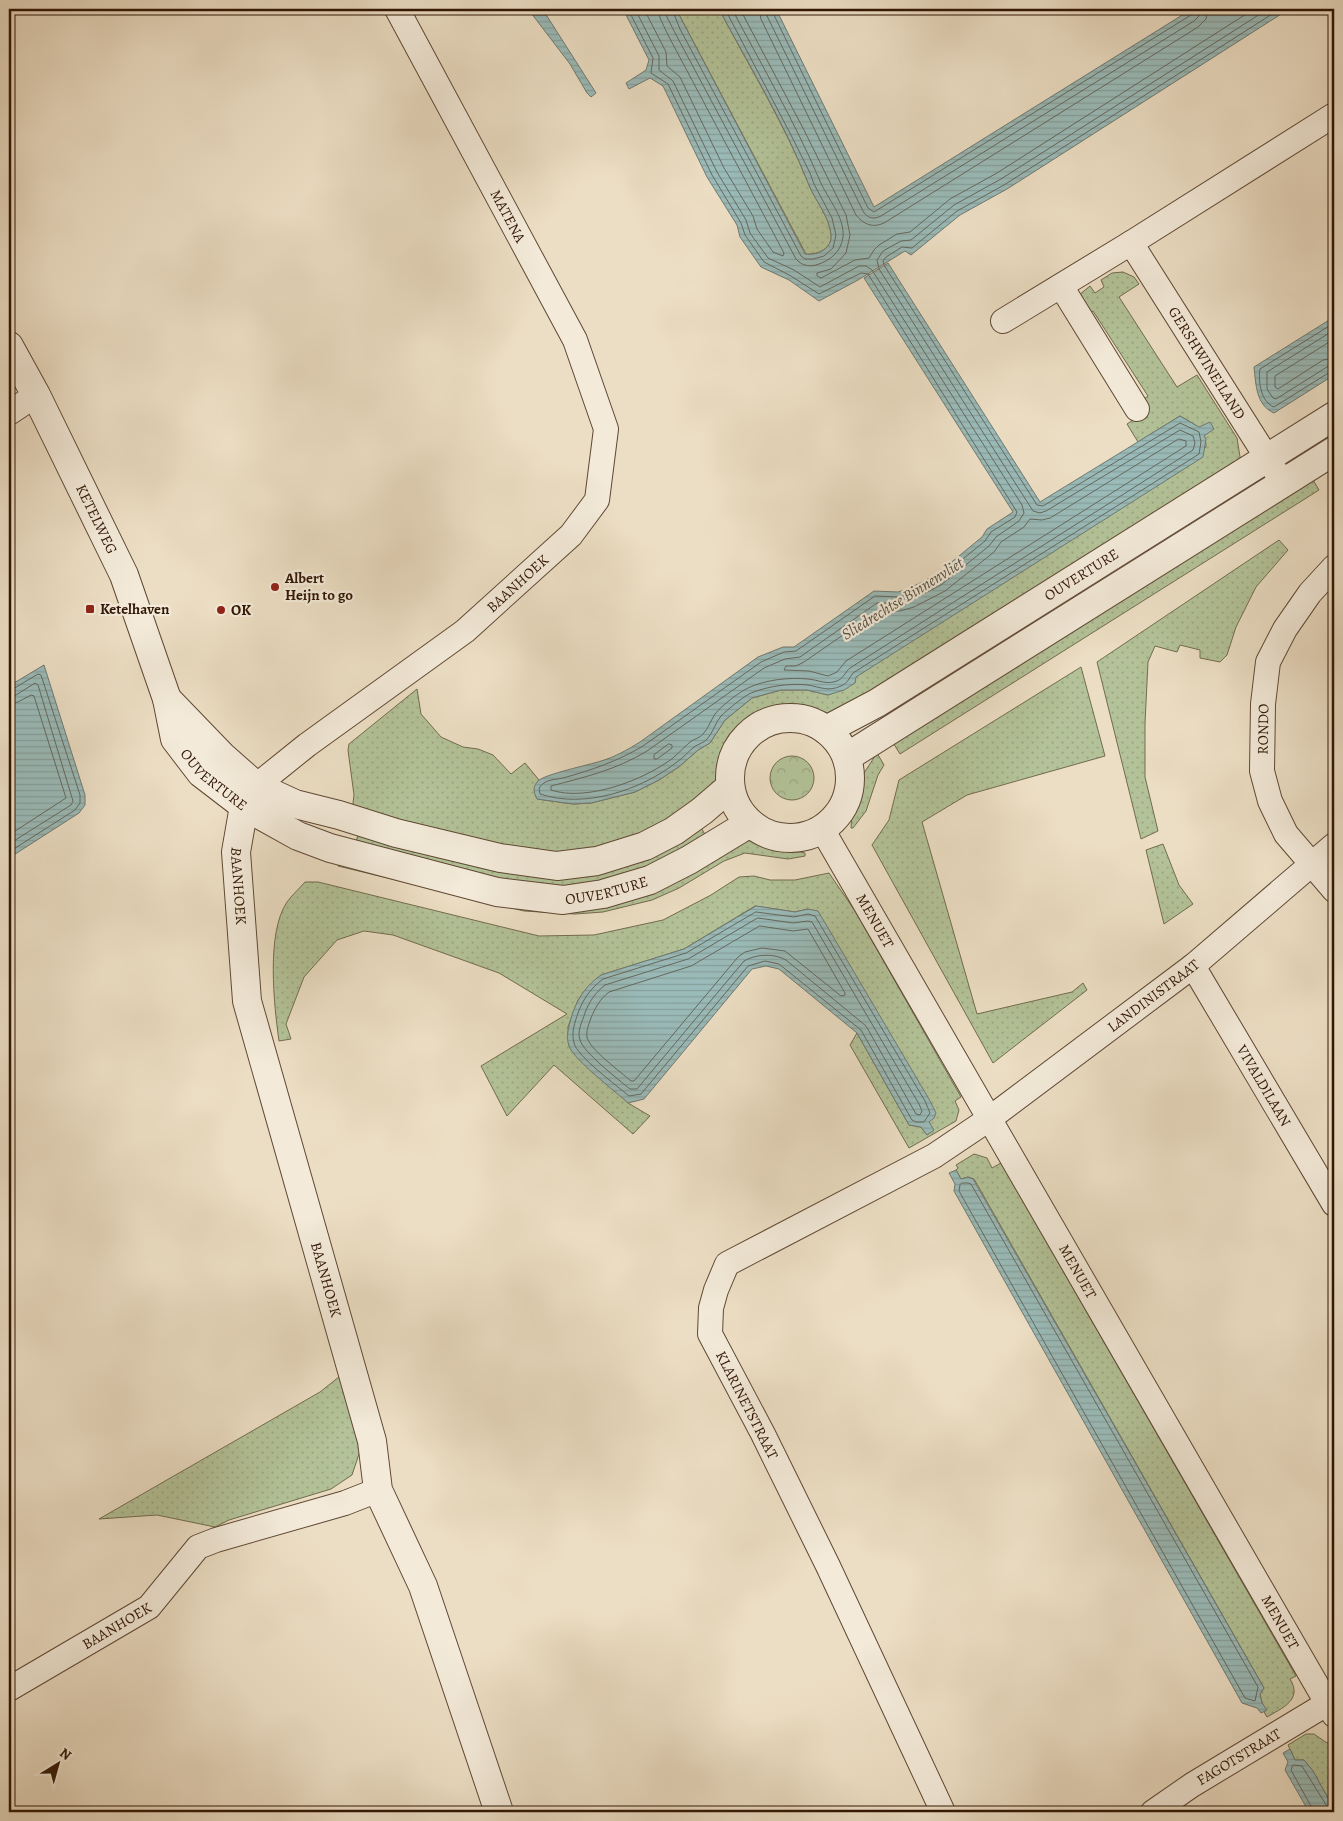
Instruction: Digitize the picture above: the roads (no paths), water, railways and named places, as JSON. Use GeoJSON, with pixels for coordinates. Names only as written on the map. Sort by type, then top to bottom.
{"type":"FeatureCollection","features":[{"type":"Feature","properties":{"kind":"street","name":"MATENA"},"geometry":{"type":"LineString","coordinates":[[397,9],[576,340],[606,429]]}},
{"type":"Feature","properties":{"kind":"street"},"geometry":{"type":"LineString","coordinates":[[1003,321],[1334,115]]}},
{"type":"Feature","properties":{"kind":"street","name":"GERSHWINEILAND"},"geometry":{"type":"LineString","coordinates":[[1131,243],[1283,483]]}},
{"type":"Feature","properties":{"kind":"street"},"geometry":{"type":"LineString","coordinates":[[1061,286],[1137,408]]}},
{"type":"Feature","properties":{"kind":"street","name":"KETELWEG"},"geometry":{"type":"LineString","coordinates":[[9,346],[36,396],[124,575],[167,699]]}},
{"type":"Feature","properties":{"kind":"street"},"geometry":{"type":"LineString","coordinates":[[9,413],[36,396]]}},
{"type":"Feature","properties":{"kind":"street","name":"OUVERTURE"},"geometry":{"type":"LineString","coordinates":[[826,730],[877,703],[1334,416]]}},
{"type":"Feature","properties":{"kind":"street","name":"BAANHOEK"},"geometry":{"type":"LineString","coordinates":[[499,1812],[423,1586],[378,1490],[372,1441],[247,1001],[236,852],[250,796],[307,746],[465,631],[571,535],[597,500],[606,429]]}},
{"type":"Feature","properties":{"kind":"street","name":"OUVERTURE"},"geometry":{"type":"LineString","coordinates":[[847,757],[1334,451]]}},
{"type":"Feature","properties":{"kind":"street","name":"RONDO"},"geometry":{"type":"LineString","coordinates":[[1334,567],[1310,593],[1285,629],[1268,662],[1263,704],[1262,771],[1270,801],[1286,834],[1334,890]]}},
{"type":"Feature","properties":{"kind":"street","name":"OUVERTURE"},"geometry":{"type":"LineString","coordinates":[[167,699],[222,756],[250,796],[298,836],[330,848],[497,892],[563,900],[603,894],[650,880],[689,860],[750,823]]}},
{"type":"Feature","properties":{"kind":"street"},"geometry":{"type":"LineString","coordinates":[[793,718],[810,721],[826,730],[838,741],[847,757],[851,773],[846,801],[838,814],[822,830],[800,837],[777,837],[750,823],[736,804],[730,787],[730,769],[735,752],[745,737],[759,726],[775,719],[793,718]]}},
{"type":"Feature","properties":{"kind":"street","name":"OUVERTURE"},"geometry":{"type":"LineString","coordinates":[[250,796],[295,804],[339,815],[396,833],[500,858],[557,866],[597,861],[645,846],[674,831],[702,811],[730,787]]}},
{"type":"Feature","properties":{"kind":"street","name":"MENUET"},"geometry":{"type":"LineString","coordinates":[[822,830],[1331,1709]]}},
{"type":"Feature","properties":{"kind":"street","name":"LANDINISTRAAT"},"geometry":{"type":"LineString","coordinates":[[989,1119],[1193,966],[1334,845]]}},
{"type":"Feature","properties":{"kind":"street","name":"VIVALDILAAN"},"geometry":{"type":"LineString","coordinates":[[1193,966],[1334,1204]]}},
{"type":"Feature","properties":{"kind":"street","name":"KLARINETSTRAAT"},"geometry":{"type":"LineString","coordinates":[[942,1812],[828,1566],[763,1434],[710,1334],[711,1308],[727,1264],[934,1156],[989,1119]]}},
{"type":"Feature","properties":{"kind":"street","name":"BAANHOEK"},"geometry":{"type":"LineString","coordinates":[[9,1689],[149,1607],[198,1547],[216,1540],[345,1503],[378,1490]]}},
{"type":"Feature","properties":{"kind":"street","name":"FAGOTSTRAAT"},"geometry":{"type":"LineString","coordinates":[[1153,1812],[1192,1784],[1331,1709]]}},
{"type":"Feature","properties":{"kind":"water"},"geometry":{"type":"Polygon","coordinates":[[[528,9],[541,9],[545,13],[596,93],[591,97],[570,64],[528,9]]]}},
{"type":"Feature","properties":{"kind":"water"},"geometry":{"type":"Polygon","coordinates":[[[623,9],[676,9],[805,254],[815,254],[824,250],[830,243],[831,234],[828,221],[778,118],[719,9],[776,9],[874,207],[1192,9],[1289,9],[1007,189],[960,215],[911,255],[905,251],[819,301],[789,280],[761,267],[740,237],[737,225],[707,177],[663,86],[650,78],[629,89],[626,83],[646,70],[649,60],[623,9]]]}},
{"type":"Feature","properties":{"kind":"water","name":"Sliedrechtse Binnenvliet"},"geometry":{"type":"Polygon","coordinates":[[[888,263],[1040,502],[1180,416],[1199,427],[1210,422],[1214,429],[1204,436],[1206,439],[1203,457],[856,677],[855,683],[844,690],[828,695],[807,690],[781,690],[752,698],[725,720],[710,743],[659,780],[635,792],[591,803],[573,804],[537,799],[534,788],[536,783],[542,778],[606,759],[626,750],[640,742],[758,657],[783,647],[794,647],[874,591],[898,592],[936,575],[982,537],[987,529],[1013,512],[864,278],[888,263]]]}},
{"type":"Feature","properties":{"kind":"water"},"geometry":{"type":"Polygon","coordinates":[[[1334,317],[1334,375],[1274,413],[1268,409],[1260,400],[1258,394],[1254,367],[1334,317]]]}},
{"type":"Feature","properties":{"kind":"water"},"geometry":{"type":"Polygon","coordinates":[[[44,665],[85,795],[85,805],[79,813],[9,858],[9,686],[44,665]]]}},
{"type":"Feature","properties":{"kind":"water"},"geometry":{"type":"Polygon","coordinates":[[[756,906],[795,912],[808,909],[818,911],[929,1099],[936,1113],[929,1122],[934,1130],[927,1135],[921,1127],[909,1125],[857,1033],[779,969],[766,966],[752,969],[644,1099],[628,1103],[586,1067],[572,1052],[569,1046],[568,1029],[573,1012],[584,991],[601,975],[684,949],[756,906]]]}},
{"type":"Feature","properties":{"kind":"water"},"geometry":{"type":"Polygon","coordinates":[[[956,1170],[961,1179],[968,1177],[973,1179],[1264,1688],[1260,1694],[1262,1703],[1267,1710],[1261,1713],[1257,1708],[1242,1703],[954,1191],[955,1184],[949,1173],[956,1170]]]}},
{"type":"Feature","properties":{"kind":"water"},"geometry":{"type":"Polygon","coordinates":[[[1290,1749],[1295,1760],[1304,1760],[1313,1771],[1334,1812],[1309,1812],[1285,1770],[1288,1762],[1283,1753],[1290,1749]]]}},
{"type":"Feature","properties":{"kind":"place","name":"Albert Heijn to go"},"geometry":{"type":"Point","coordinates":[275,587]}},
{"type":"Feature","properties":{"kind":"place","name":"Ketelhaven"},"geometry":{"type":"Point","coordinates":[90,609]}},
{"type":"Feature","properties":{"kind":"place","name":"OK"},"geometry":{"type":"Point","coordinates":[221,610]}}]}
